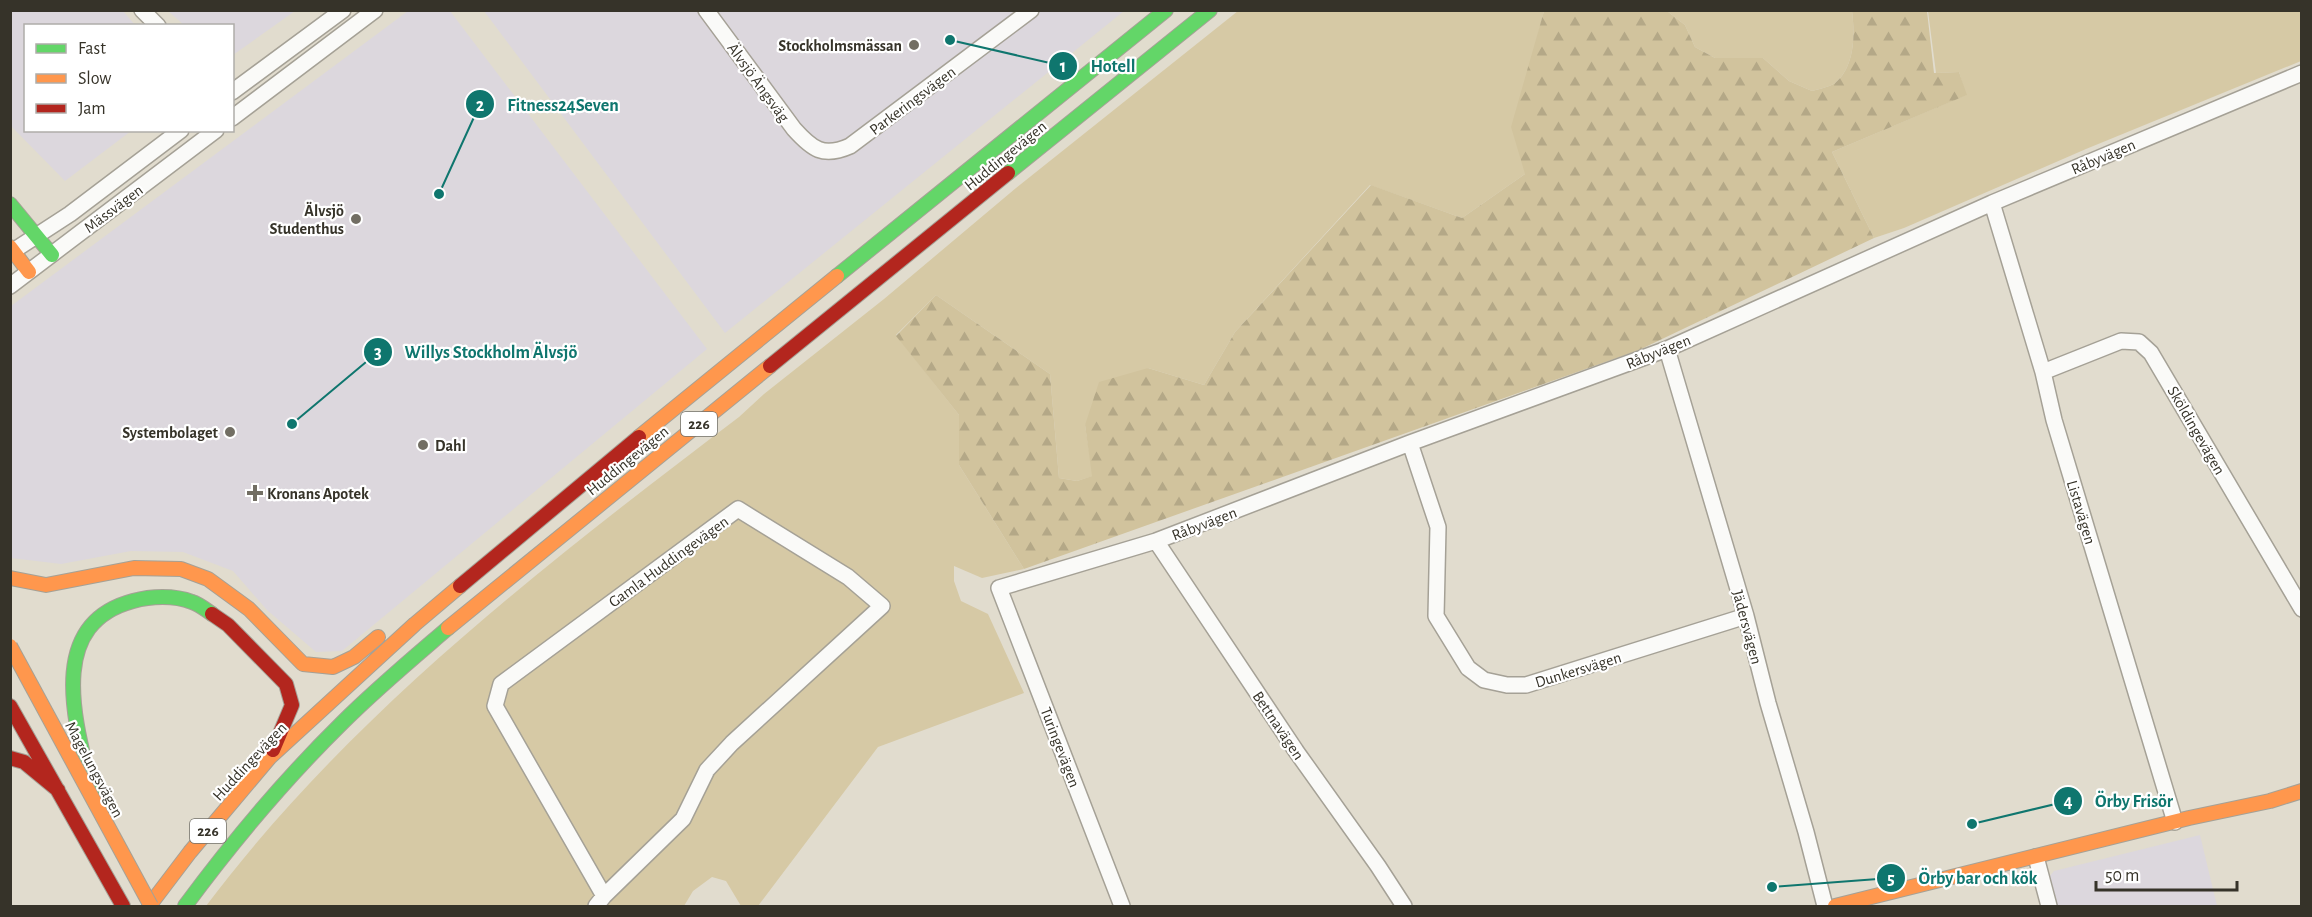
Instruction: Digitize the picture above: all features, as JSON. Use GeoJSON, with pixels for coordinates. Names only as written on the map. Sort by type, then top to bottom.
{"type":"FeatureCollection","features":[{"type":"Feature","properties":{"kind":"main road","name":"Huddingevägen"},"geometry":{"type":"LineString","coordinates":[[150,906],[190,852],[270,757],[415,624],[593,474],[1166,10]]}},
{"type":"Feature","properties":{"kind":"main road","name":"Huddingevägen"},"geometry":{"type":"LineString","coordinates":[[185,906],[221,858],[342,723],[425,647],[512,574],[1210,10]]}},
{"type":"Feature","properties":{"kind":"main road"},"geometry":{"type":"LineString","coordinates":[[10,204],[52,255]]}},
{"type":"Feature","properties":{"kind":"main road"},"geometry":{"type":"LineString","coordinates":[[11,250],[29,272]]}},
{"type":"Feature","properties":{"kind":"main road"},"geometry":{"type":"LineString","coordinates":[[10,578],[46,585],[134,568],[181,569],[208,579],[249,609],[303,664],[333,668],[354,657],[558,487],[593,474]]}},
{"type":"Feature","properties":{"kind":"main road"},"geometry":{"type":"LineString","coordinates":[[95,803],[73,710],[72,675],[81,641],[98,619],[121,604],[147,597],[193,602],[228,625],[286,684],[292,705],[270,757]]}},
{"type":"Feature","properties":{"kind":"main road","name":"Magelungsvägen"},"geometry":{"type":"LineString","coordinates":[[10,646],[150,906]]}},
{"type":"Feature","properties":{"kind":"main road"},"geometry":{"type":"LineString","coordinates":[[10,706],[123,906]]}},
{"type":"Feature","properties":{"kind":"main road"},"geometry":{"type":"LineString","coordinates":[[10,758],[24,762],[58,790]]}},
{"type":"Feature","properties":{"kind":"main road"},"geometry":{"type":"LineString","coordinates":[[1835,906],[2109,841],[2175,822],[2254,805],[2301,790]]}},
{"type":"Feature","properties":{"kind":"street"},"geometry":{"type":"LineString","coordinates":[[142,10],[156,24]]}},
{"type":"Feature","properties":{"kind":"street"},"geometry":{"type":"LineString","coordinates":[[234,91],[343,10]]}},
{"type":"Feature","properties":{"kind":"street"},"geometry":{"type":"LineString","coordinates":[[236,109],[375,10]]}},
{"type":"Feature","properties":{"kind":"street","name":"Älvsjö Ängsväg"},"geometry":{"type":"LineString","coordinates":[[706,10],[794,129],[816,149]]}},
{"type":"Feature","properties":{"kind":"street","name":"Parkeringsvägen"},"geometry":{"type":"LineString","coordinates":[[816,149],[827,153],[850,146],[1031,10]]}},
{"type":"Feature","properties":{"kind":"street","name":"Råbyvägen"},"geometry":{"type":"LineString","coordinates":[[999,588],[1156,541],[1410,442],[1667,349],[1992,202],[2301,73]]}},
{"type":"Feature","properties":{"kind":"street","name":"Mässvägen"},"geometry":{"type":"LineString","coordinates":[[11,250],[70,214],[178,132]]}},
{"type":"Feature","properties":{"kind":"street","name":"Mässvägen"},"geometry":{"type":"LineString","coordinates":[[10,286],[213,132]]}},
{"type":"Feature","properties":{"kind":"street","name":"Listavägen"},"geometry":{"type":"LineString","coordinates":[[1992,202],[2043,372],[2054,420],[2175,822]]}},
{"type":"Feature","properties":{"kind":"street","name":"Sköldingevägen"},"geometry":{"type":"LineString","coordinates":[[2043,372],[2121,341],[2139,342],[2151,353],[2301,609]]}},
{"type":"Feature","properties":{"kind":"street","name":"Jädersvägen"},"geometry":{"type":"LineString","coordinates":[[1667,349],[1746,616],[1825,906]]}},
{"type":"Feature","properties":{"kind":"street","name":"Dunkersvägen"},"geometry":{"type":"LineString","coordinates":[[1410,442],[1438,527],[1436,616],[1468,668],[1484,680],[1507,685],[1526,685],[1746,616]]}},
{"type":"Feature","properties":{"kind":"street","name":"Gamla Huddingevägen"},"geometry":{"type":"LineString","coordinates":[[738,509],[848,577],[882,606],[732,743],[707,770],[683,819],[600,901],[495,706],[501,684],[738,509]]}},
{"type":"Feature","properties":{"kind":"street","name":"Bettnavägen"},"geometry":{"type":"LineString","coordinates":[[1156,541],[1296,751],[1404,906]]}},
{"type":"Feature","properties":{"kind":"street","name":"Turingevägen"},"geometry":{"type":"LineString","coordinates":[[999,588],[1122,906]]}},
{"type":"Feature","properties":{"kind":"street"},"geometry":{"type":"LineString","coordinates":[[2036,857],[2049,906]]}},
{"type":"Feature","properties":{"kind":"shaded area"},"geometry":{"type":"Polygon","coordinates":[[[10,11],[123,11],[134,24],[24,24],[24,132],[130,132],[65,181],[11,126],[10,11]]]}},
{"type":"Feature","properties":{"kind":"shaded area"},"geometry":{"type":"Polygon","coordinates":[[[168,11],[295,11],[234,54],[234,24],[183,24],[168,11]]]}},
{"type":"Feature","properties":{"kind":"shaded area"},"geometry":{"type":"Polygon","coordinates":[[[408,11],[450,11],[707,349],[342,651],[316,652],[267,610],[233,571],[183,552],[131,551],[61,564],[11,558],[11,306],[408,11]]]}},
{"type":"Feature","properties":{"kind":"shaded area"},"geometry":{"type":"Polygon","coordinates":[[[484,11],[1124,11],[725,333],[484,11]]]}},
{"type":"Feature","properties":{"kind":"shaded area"},"geometry":{"type":"Polygon","coordinates":[[[1238,11],[1544,11],[1534,50],[1525,174],[1462,218],[1370,185],[1235,332],[1204,385],[1148,368],[1085,425],[1093,476],[1077,481],[1059,478],[1050,374],[936,295],[896,335],[959,415],[959,465],[1024,569],[982,578],[954,566],[954,581],[961,601],[988,614],[1024,693],[878,747],[758,906],[741,906],[726,881],[712,877],[693,891],[684,906],[206,906],[263,836],[324,769],[388,705],[455,644],[596,527],[739,417],[1016,188],[1238,11]]]}},
{"type":"Feature","properties":{"kind":"shaded area"},"geometry":{"type":"Polygon","coordinates":[[[1667,11],[1852,11],[1853,40],[1850,59],[1842,76],[1835,83],[1812,91],[1789,81],[1763,58],[1715,58],[1695,47],[1685,25],[1667,11]]]}},
{"type":"Feature","properties":{"kind":"shaded area"},"geometry":{"type":"Polygon","coordinates":[[[1928,11],[2301,11],[2301,61],[2086,149],[1904,228],[1874,238],[1832,152],[1966,95],[1959,72],[1936,73],[1928,11]]]}},
{"type":"Feature","properties":{"kind":"shaded area"},"geometry":{"type":"Polygon","coordinates":[[[2200,835],[2217,906],[2055,906],[2049,877],[2054,871],[2200,835]]]}},
{"type":"Feature","properties":{"kind":"green space"},"geometry":{"type":"Polygon","coordinates":[[[1544,11],[1667,11],[1685,25],[1695,47],[1715,58],[1763,58],[1789,81],[1812,91],[1835,83],[1847,68],[1853,40],[1852,11],[1927,11],[1934,73],[1959,72],[1967,95],[1832,152],[1874,238],[1639,350],[1024,569],[959,465],[959,415],[896,336],[936,295],[1050,374],[1059,478],[1077,481],[1092,476],[1085,425],[1099,382],[1148,368],[1204,385],[1235,332],[1371,185],[1462,218],[1525,174],[1511,127],[1544,11]]]}},
{"type":"Feature","properties":{"kind":"traffic: fast"},"geometry":{"type":"LineString","coordinates":[[837,276],[1166,10]]}},
{"type":"Feature","properties":{"kind":"traffic: fast"},"geometry":{"type":"LineString","coordinates":[[1008,173],[1210,10]]}},
{"type":"Feature","properties":{"kind":"traffic: fast"},"geometry":{"type":"LineString","coordinates":[[10,204],[52,255]]}},
{"type":"Feature","properties":{"kind":"traffic: fast"},"geometry":{"type":"LineString","coordinates":[[92,792],[79,739],[73,682],[77,655],[87,632],[105,613],[133,601],[147,598],[170,597],[185,600],[197,604],[212,614]]}},
{"type":"Feature","properties":{"kind":"traffic: fast"},"geometry":{"type":"LineString","coordinates":[[185,906],[280,788],[368,698],[448,628]]}},
{"type":"Feature","properties":{"kind":"traffic: slow"},"geometry":{"type":"LineString","coordinates":[[10,247],[29,272]]}},
{"type":"Feature","properties":{"kind":"traffic: slow"},"geometry":{"type":"LineString","coordinates":[[639,437],[837,276]]}},
{"type":"Feature","properties":{"kind":"traffic: slow"},"geometry":{"type":"LineString","coordinates":[[448,628],[770,366]]}},
{"type":"Feature","properties":{"kind":"traffic: slow"},"geometry":{"type":"LineString","coordinates":[[10,578],[46,585],[134,568],[181,569],[208,579],[249,609],[303,664],[333,667],[354,657],[378,637]]}},
{"type":"Feature","properties":{"kind":"traffic: slow"},"geometry":{"type":"LineString","coordinates":[[149,906],[190,852],[270,757],[415,624],[460,586]]}},
{"type":"Feature","properties":{"kind":"traffic: slow"},"geometry":{"type":"LineString","coordinates":[[10,646],[151,906]]}},
{"type":"Feature","properties":{"kind":"traffic: slow"},"geometry":{"type":"LineString","coordinates":[[1835,906],[2189,818],[2270,801],[2302,791]]}},
{"type":"Feature","properties":{"kind":"traffic: jam"},"geometry":{"type":"LineString","coordinates":[[770,366],[1008,173]]}},
{"type":"Feature","properties":{"kind":"traffic: jam"},"geometry":{"type":"LineString","coordinates":[[460,586],[639,437]]}},
{"type":"Feature","properties":{"kind":"traffic: jam"},"geometry":{"type":"LineString","coordinates":[[212,614],[228,625],[286,684],[292,705],[273,750]]}},
{"type":"Feature","properties":{"kind":"traffic: jam"},"geometry":{"type":"LineString","coordinates":[[10,706],[123,906]]}},
{"type":"Feature","properties":{"kind":"traffic: jam"},"geometry":{"type":"LineString","coordinates":[[10,758],[24,762],[58,790]]}},
{"type":"Feature","properties":{"kind":"place","name":"Hotell"},"geometry":{"type":"Point","coordinates":[950,40]}},
{"type":"Feature","properties":{"kind":"place","name":"Stockholmsmässan"},"geometry":{"type":"Point","coordinates":[914,45]}},
{"type":"Feature","properties":{"kind":"place","name":"Fitness24Seven"},"geometry":{"type":"Point","coordinates":[439,194]}},
{"type":"Feature","properties":{"kind":"place","name":"Älvsjö Studenthus"},"geometry":{"type":"Point","coordinates":[356,219]}},
{"type":"Feature","properties":{"kind":"place","name":"Willys Stockholm Älvsjö"},"geometry":{"type":"Point","coordinates":[292,424]}},
{"type":"Feature","properties":{"kind":"place","name":"Systembolaget"},"geometry":{"type":"Point","coordinates":[230,432]}},
{"type":"Feature","properties":{"kind":"place","name":"Dahl"},"geometry":{"type":"Point","coordinates":[423,445]}},
{"type":"Feature","properties":{"kind":"place","name":"Kronans Apotek"},"geometry":{"type":"Point","coordinates":[255,493]}},
{"type":"Feature","properties":{"kind":"place","name":"Örby Frisör"},"geometry":{"type":"Point","coordinates":[1972,824]}},
{"type":"Feature","properties":{"kind":"place","name":"Örby bar och kök"},"geometry":{"type":"Point","coordinates":[1772,887]}}]}
